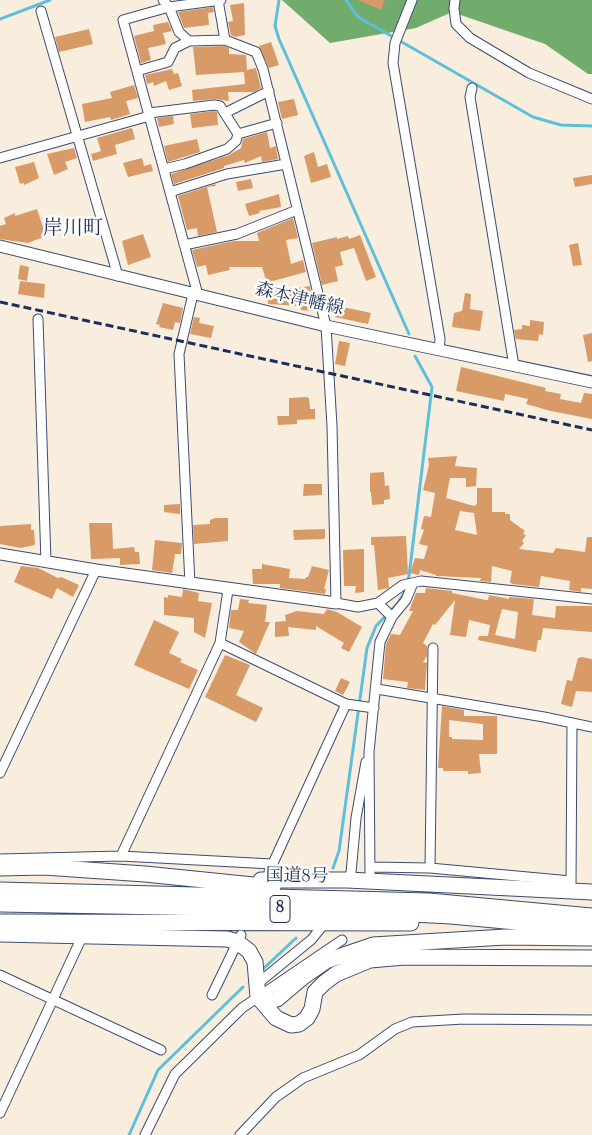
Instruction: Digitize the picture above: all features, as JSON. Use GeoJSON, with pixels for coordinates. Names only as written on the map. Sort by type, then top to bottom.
{"type":"FeatureCollection","features":[{"type":"Feature","properties":{"kind":"highway"},"geometry":{"type":"LineString","coordinates":[[0,868],[44,867],[224,882],[506,900],[522,908]]}},
{"type":"Feature","properties":{"kind":"highway"},"geometry":{"type":"LineString","coordinates":[[224,882],[230,879],[274,881],[347,880],[571,885],[592,892]]}},
{"type":"Feature","properties":{"kind":"highway","name":"国道8号"},"geometry":{"type":"LineString","coordinates":[[0,890],[352,898],[522,908],[592,916]]}},
{"type":"Feature","properties":{"kind":"highway","name":"国道8号"},"geometry":{"type":"LineString","coordinates":[[0,904],[331,910],[451,916],[592,929]]}},
{"type":"Feature","properties":{"kind":"highway"},"geometry":{"type":"LineString","coordinates":[[0,922],[436,923],[451,916]]}},
{"type":"Feature","properties":{"kind":"highway"},"geometry":{"type":"LineString","coordinates":[[0,934],[82,937],[239,938],[255,962],[259,994],[280,1021],[291,1025],[299,1024],[307,1018],[312,1009],[315,992],[324,983],[336,974],[370,960],[405,957],[592,958]]}},
{"type":"Feature","properties":{"kind":"highway"},"geometry":{"type":"LineString","coordinates":[[259,994],[277,999],[303,977],[340,955],[373,945],[523,937],[592,938]]}},
{"type":"Feature","properties":{"kind":"main road","name":"森本津幡線"},"geometry":{"type":"LineString","coordinates":[[0,246],[326,326],[592,382]]}},
{"type":"Feature","properties":{"kind":"main road"},"geometry":{"type":"LineString","coordinates":[[0,554],[228,590],[336,603]]}},
{"type":"Feature","properties":{"kind":"street"},"geometry":{"type":"LineString","coordinates":[[190,584],[179,354],[196,295],[149,113],[122,20],[166,3],[219,0],[225,40]]}},
{"type":"Feature","properties":{"kind":"street"},"geometry":{"type":"LineString","coordinates":[[412,0],[396,40],[393,63],[440,339],[440,350]]}},
{"type":"Feature","properties":{"kind":"street"},"geometry":{"type":"LineString","coordinates":[[455,0],[456,24],[470,38],[529,74],[592,99]]}},
{"type":"Feature","properties":{"kind":"street"},"geometry":{"type":"LineString","coordinates":[[166,3],[179,32],[189,41]]}},
{"type":"Feature","properties":{"kind":"street"},"geometry":{"type":"LineString","coordinates":[[41,11],[118,276]]}},
{"type":"Feature","properties":{"kind":"street"},"geometry":{"type":"LineString","coordinates":[[137,71],[168,62],[175,48],[189,41],[225,40],[256,52],[269,91],[326,326],[332,426],[336,603],[386,611],[406,600],[408,584]]}},
{"type":"Feature","properties":{"kind":"street"},"geometry":{"type":"LineString","coordinates":[[472,88],[470,97],[514,366]]}},
{"type":"Feature","properties":{"kind":"street"},"geometry":{"type":"LineString","coordinates":[[225,113],[269,91]]}},
{"type":"Feature","properties":{"kind":"street"},"geometry":{"type":"LineString","coordinates":[[0,158],[146,117],[149,113],[214,105],[220,106],[238,134],[236,141],[227,148],[185,164],[164,169]]}},
{"type":"Feature","properties":{"kind":"street"},"geometry":{"type":"LineString","coordinates":[[238,134],[277,123]]}},
{"type":"Feature","properties":{"kind":"street"},"geometry":{"type":"LineString","coordinates":[[170,192],[227,174],[286,164]]}},
{"type":"Feature","properties":{"kind":"street"},"geometry":{"type":"LineString","coordinates":[[184,245],[237,234],[297,210]]}},
{"type":"Feature","properties":{"kind":"street"},"geometry":{"type":"LineString","coordinates":[[38,320],[46,562]]}},
{"type":"Feature","properties":{"kind":"street"},"geometry":{"type":"LineString","coordinates":[[0,773],[96,570]]}},
{"type":"Feature","properties":{"kind":"street"},"geometry":{"type":"LineString","coordinates":[[572,723],[571,885],[430,868],[370,870],[369,752],[380,642],[386,611],[408,584],[421,581],[454,583],[592,598]]}},
{"type":"Feature","properties":{"kind":"street"},"geometry":{"type":"LineString","coordinates":[[121,856],[220,643],[228,590]]}},
{"type":"Feature","properties":{"kind":"street"},"geometry":{"type":"LineString","coordinates":[[220,643],[354,705],[374,708]]}},
{"type":"Feature","properties":{"kind":"street"},"geometry":{"type":"LineString","coordinates":[[430,868],[433,648]]}},
{"type":"Feature","properties":{"kind":"street"},"geometry":{"type":"LineString","coordinates":[[376,689],[592,727]]}},
{"type":"Feature","properties":{"kind":"street"},"geometry":{"type":"LineString","coordinates":[[0,859],[121,856],[270,868],[354,705]]}},
{"type":"Feature","properties":{"kind":"street"},"geometry":{"type":"LineString","coordinates":[[347,880],[351,873],[362,776],[369,752]]}},
{"type":"Feature","properties":{"kind":"street"},"geometry":{"type":"LineString","coordinates":[[259,994],[325,923]]}},
{"type":"Feature","properties":{"kind":"street"},"geometry":{"type":"LineString","coordinates":[[0,1114],[82,937]]}},
{"type":"Feature","properties":{"kind":"street"},"geometry":{"type":"LineString","coordinates":[[145,1135],[175,1074],[242,1008],[259,994],[343,937],[340,955]]}},
{"type":"Feature","properties":{"kind":"street"},"geometry":{"type":"LineString","coordinates":[[212,995],[239,938]]}},
{"type":"Feature","properties":{"kind":"street"},"geometry":{"type":"LineString","coordinates":[[0,975],[161,1050]]}},
{"type":"Feature","properties":{"kind":"street"},"geometry":{"type":"LineString","coordinates":[[240,1135],[276,1097],[303,1078],[359,1055],[395,1029],[412,1022],[464,1019],[592,1020]]}},
{"type":"Feature","properties":{"kind":"green space"},"geometry":{"type":"Polygon","coordinates":[[[282,0],[592,0],[592,74],[588,74],[545,44],[452,12],[416,28],[330,43],[282,0]]]}},
{"type":"Feature","properties":{"kind":"building"},"geometry":{"type":"Polygon","coordinates":[[[358,0],[385,0],[381,10],[358,0]]]}},
{"type":"Feature","properties":{"kind":"building"},"geometry":{"type":"Polygon","coordinates":[[[244,3],[245,35],[235,37],[231,35],[228,22],[233,21],[230,5],[244,3]]]}},
{"type":"Feature","properties":{"kind":"building"},"geometry":{"type":"Polygon","coordinates":[[[213,7],[214,12],[208,13],[209,25],[184,28],[178,12],[213,7]]]}},
{"type":"Feature","properties":{"kind":"building"},"geometry":{"type":"Polygon","coordinates":[[[168,22],[172,31],[163,33],[166,44],[148,48],[151,60],[141,63],[134,36],[154,31],[153,25],[168,22]]]}},
{"type":"Feature","properties":{"kind":"building"},"geometry":{"type":"Polygon","coordinates":[[[89,29],[93,44],[59,52],[55,37],[89,29]]]}},
{"type":"Feature","properties":{"kind":"building"},"geometry":{"type":"Polygon","coordinates":[[[271,42],[279,65],[269,68],[259,46],[271,42]]]}},
{"type":"Feature","properties":{"kind":"building"},"geometry":{"type":"Polygon","coordinates":[[[224,46],[229,48],[229,54],[246,55],[247,70],[256,68],[261,88],[254,92],[228,92],[229,101],[214,99],[193,101],[192,90],[245,84],[244,72],[196,75],[193,47],[224,46]]]}},
{"type":"Feature","properties":{"kind":"building"},"geometry":{"type":"Polygon","coordinates":[[[172,69],[174,74],[178,73],[182,86],[169,90],[166,81],[154,86],[153,82],[147,84],[145,75],[172,69]]]}},
{"type":"Feature","properties":{"kind":"building"},"geometry":{"type":"Polygon","coordinates":[[[134,85],[138,98],[126,101],[130,114],[111,120],[110,117],[85,122],[82,104],[112,98],[110,92],[134,85]]]}},
{"type":"Feature","properties":{"kind":"building"},"geometry":{"type":"Polygon","coordinates":[[[294,99],[298,115],[282,119],[278,102],[294,99]]]}},
{"type":"Feature","properties":{"kind":"building"},"geometry":{"type":"Polygon","coordinates":[[[217,112],[218,125],[192,128],[190,114],[217,112]]]}},
{"type":"Feature","properties":{"kind":"building"},"geometry":{"type":"Polygon","coordinates":[[[173,116],[174,124],[159,127],[157,118],[173,116]]]}},
{"type":"Feature","properties":{"kind":"building"},"geometry":{"type":"Polygon","coordinates":[[[132,128],[135,139],[115,145],[117,154],[93,161],[91,154],[101,151],[97,138],[132,128]]]}},
{"type":"Feature","properties":{"kind":"building"},"geometry":{"type":"Polygon","coordinates":[[[267,132],[270,148],[276,146],[278,159],[262,162],[261,156],[245,163],[244,160],[174,184],[171,174],[229,155],[241,148],[243,139],[267,132]]]}},
{"type":"Feature","properties":{"kind":"building"},"geometry":{"type":"Polygon","coordinates":[[[197,139],[200,152],[168,162],[164,146],[197,139]]]}},
{"type":"Feature","properties":{"kind":"building"},"geometry":{"type":"Polygon","coordinates":[[[74,148],[77,158],[65,162],[68,169],[54,175],[47,154],[74,148]]]}},
{"type":"Feature","properties":{"kind":"building"},"geometry":{"type":"Polygon","coordinates":[[[314,152],[318,167],[327,164],[331,177],[311,183],[304,156],[314,152]]]}},
{"type":"Feature","properties":{"kind":"building"},"geometry":{"type":"Polygon","coordinates":[[[142,158],[144,166],[151,164],[153,171],[128,177],[123,163],[142,158]]]}},
{"type":"Feature","properties":{"kind":"building"},"geometry":{"type":"Polygon","coordinates":[[[34,162],[39,178],[24,185],[24,183],[20,184],[15,167],[34,162]]]}},
{"type":"Feature","properties":{"kind":"building"},"geometry":{"type":"Polygon","coordinates":[[[592,175],[592,184],[575,187],[573,178],[592,175]]]}},
{"type":"Feature","properties":{"kind":"building"},"geometry":{"type":"Polygon","coordinates":[[[251,179],[253,188],[238,191],[236,182],[251,179]]]}},
{"type":"Feature","properties":{"kind":"building"},"geometry":{"type":"Polygon","coordinates":[[[215,184],[216,186],[207,187],[217,232],[198,236],[197,228],[187,230],[178,196],[215,184]]]}},
{"type":"Feature","properties":{"kind":"building"},"geometry":{"type":"Polygon","coordinates":[[[279,194],[281,207],[259,211],[260,213],[249,216],[245,204],[279,194]]]}},
{"type":"Feature","properties":{"kind":"building"},"geometry":{"type":"Polygon","coordinates":[[[37,209],[46,236],[28,243],[0,239],[0,226],[6,224],[4,218],[15,213],[15,216],[37,209]]]}},
{"type":"Feature","properties":{"kind":"building"},"geometry":{"type":"Polygon","coordinates":[[[293,218],[298,238],[286,240],[291,264],[303,260],[306,272],[269,282],[269,279],[266,280],[262,267],[229,267],[230,270],[208,275],[206,265],[197,267],[192,250],[234,241],[259,241],[257,233],[293,218]]]}},
{"type":"Feature","properties":{"kind":"building"},"geometry":{"type":"Polygon","coordinates":[[[143,234],[151,257],[128,265],[122,241],[143,234]]]}},
{"type":"Feature","properties":{"kind":"building"},"geometry":{"type":"Polygon","coordinates":[[[360,235],[376,277],[366,281],[354,248],[340,252],[343,265],[335,267],[338,281],[322,285],[312,243],[337,237],[337,239],[348,236],[349,239],[360,235]]]}},
{"type":"Feature","properties":{"kind":"building"},"geometry":{"type":"Polygon","coordinates":[[[578,243],[582,265],[573,266],[569,245],[578,243]]]}},
{"type":"Feature","properties":{"kind":"building"},"geometry":{"type":"Polygon","coordinates":[[[20,265],[29,267],[27,281],[18,279],[20,265]]]}},
{"type":"Feature","properties":{"kind":"building"},"geometry":{"type":"Polygon","coordinates":[[[20,281],[45,284],[44,298],[18,294],[20,281]]]}},
{"type":"Feature","properties":{"kind":"building"},"geometry":{"type":"Polygon","coordinates":[[[310,286],[313,311],[301,310],[300,306],[268,304],[268,292],[310,286]]]}},
{"type":"Feature","properties":{"kind":"building"},"geometry":{"type":"Polygon","coordinates":[[[465,293],[471,294],[470,309],[483,311],[480,331],[452,327],[454,313],[462,311],[465,293]]]}},
{"type":"Feature","properties":{"kind":"building"},"geometry":{"type":"Polygon","coordinates":[[[163,303],[183,308],[180,323],[175,322],[173,330],[159,327],[160,325],[156,324],[163,303]]]}},
{"type":"Feature","properties":{"kind":"building"},"geometry":{"type":"Polygon","coordinates":[[[338,306],[371,313],[368,324],[335,317],[338,306]]]}},
{"type":"Feature","properties":{"kind":"building"},"geometry":{"type":"Polygon","coordinates":[[[194,317],[200,318],[199,323],[214,326],[211,338],[190,334],[194,317]]]}},
{"type":"Feature","properties":{"kind":"building"},"geometry":{"type":"Polygon","coordinates":[[[530,320],[544,322],[543,335],[539,334],[538,341],[516,339],[514,330],[522,329],[522,325],[530,326],[530,320]]]}},
{"type":"Feature","properties":{"kind":"building"},"geometry":{"type":"Polygon","coordinates":[[[592,333],[592,361],[588,362],[583,335],[592,333]]]}},
{"type":"Feature","properties":{"kind":"building"},"geometry":{"type":"Polygon","coordinates":[[[339,341],[350,343],[345,366],[335,364],[339,341]]]}},
{"type":"Feature","properties":{"kind":"building"},"geometry":{"type":"Polygon","coordinates":[[[461,367],[546,388],[545,391],[561,394],[560,399],[581,403],[584,393],[592,394],[592,419],[526,404],[528,399],[505,394],[504,401],[456,391],[461,367]]]}},
{"type":"Feature","properties":{"kind":"building"},"geometry":{"type":"Polygon","coordinates":[[[289,398],[309,398],[310,409],[315,409],[315,419],[297,420],[297,424],[278,425],[277,416],[289,416],[289,398]]]}},
{"type":"Feature","properties":{"kind":"building"},"geometry":{"type":"Polygon","coordinates":[[[457,456],[455,466],[477,468],[476,486],[466,487],[466,478],[450,478],[446,498],[474,506],[477,504],[477,488],[492,488],[492,512],[510,514],[510,520],[525,531],[523,534],[526,535],[522,541],[524,543],[519,549],[553,553],[556,548],[585,552],[587,537],[592,537],[592,589],[581,588],[581,592],[569,590],[570,581],[541,576],[539,587],[512,584],[510,582],[512,571],[492,566],[491,582],[480,581],[481,578],[436,576],[420,570],[419,575],[410,573],[415,558],[424,559],[428,546],[419,544],[424,530],[421,529],[424,516],[431,517],[435,493],[423,490],[429,465],[428,458],[457,456]],[[460,511],[455,530],[477,535],[474,513],[460,511]]]}},
{"type":"Feature","properties":{"kind":"building"},"geometry":{"type":"Polygon","coordinates":[[[384,472],[385,486],[389,485],[390,499],[384,500],[384,504],[372,505],[370,473],[384,472]]]}},
{"type":"Feature","properties":{"kind":"building"},"geometry":{"type":"Polygon","coordinates":[[[304,484],[322,484],[322,495],[303,496],[304,484]]]}},
{"type":"Feature","properties":{"kind":"building"},"geometry":{"type":"Polygon","coordinates":[[[180,504],[180,514],[164,512],[164,505],[180,504]]]}},
{"type":"Feature","properties":{"kind":"building"},"geometry":{"type":"Polygon","coordinates":[[[228,518],[228,541],[194,544],[193,525],[210,524],[210,520],[228,518]]]}},
{"type":"Feature","properties":{"kind":"building"},"geometry":{"type":"Polygon","coordinates":[[[89,523],[112,523],[113,549],[134,547],[135,552],[139,552],[140,564],[120,565],[120,558],[91,559],[89,523]]]}},
{"type":"Feature","properties":{"kind":"building"},"geometry":{"type":"Polygon","coordinates":[[[31,524],[31,530],[34,530],[35,545],[20,548],[0,544],[0,526],[31,524]]]}},
{"type":"Feature","properties":{"kind":"building"},"geometry":{"type":"Polygon","coordinates":[[[325,529],[325,538],[323,539],[294,540],[293,530],[325,529]]]}},
{"type":"Feature","properties":{"kind":"building"},"geometry":{"type":"Polygon","coordinates":[[[406,536],[408,574],[388,578],[389,588],[378,590],[374,545],[371,545],[371,537],[406,536]]]}},
{"type":"Feature","properties":{"kind":"building"},"geometry":{"type":"Polygon","coordinates":[[[155,540],[182,543],[181,554],[175,554],[172,573],[152,570],[155,540]]]}},
{"type":"Feature","properties":{"kind":"building"},"geometry":{"type":"Polygon","coordinates":[[[364,549],[364,592],[355,593],[356,586],[344,586],[343,550],[364,549]]]}},
{"type":"Feature","properties":{"kind":"building"},"geometry":{"type":"Polygon","coordinates":[[[262,564],[290,569],[289,578],[305,579],[308,577],[312,566],[329,570],[324,589],[326,589],[325,594],[280,588],[280,584],[253,584],[252,569],[262,569],[262,564]]]}},
{"type":"Feature","properties":{"kind":"building"},"geometry":{"type":"Polygon","coordinates":[[[21,566],[38,568],[58,578],[61,577],[79,585],[73,597],[57,588],[52,599],[14,582],[21,566]]]}},
{"type":"Feature","properties":{"kind":"building"},"geometry":{"type":"Polygon","coordinates":[[[426,588],[452,591],[452,593],[486,600],[488,600],[489,595],[509,599],[509,597],[534,599],[532,615],[555,618],[556,606],[592,606],[592,632],[543,628],[536,652],[478,640],[479,636],[488,636],[490,625],[469,620],[466,637],[450,635],[455,600],[435,625],[433,624],[423,643],[427,646],[427,656],[423,662],[427,663],[425,690],[407,688],[408,682],[383,679],[386,644],[391,634],[400,635],[413,611],[409,611],[416,593],[425,593],[426,588]],[[502,609],[495,635],[515,639],[518,612],[502,609]]]}},
{"type":"Feature","properties":{"kind":"building"},"geometry":{"type":"Polygon","coordinates":[[[183,589],[199,593],[198,601],[212,603],[205,638],[194,632],[194,618],[164,615],[164,597],[168,598],[168,595],[182,597],[183,589]]]}},
{"type":"Feature","properties":{"kind":"building"},"geometry":{"type":"Polygon","coordinates":[[[240,599],[249,600],[248,603],[267,605],[265,622],[270,622],[256,654],[239,642],[244,631],[229,628],[231,610],[238,610],[240,599]]]}},
{"type":"Feature","properties":{"kind":"building"},"geometry":{"type":"Polygon","coordinates":[[[327,609],[337,612],[362,627],[349,652],[341,648],[344,643],[316,626],[316,630],[288,627],[289,636],[275,637],[275,622],[286,621],[285,615],[297,611],[324,614],[327,609]]]}},
{"type":"Feature","properties":{"kind":"building"},"geometry":{"type":"Polygon","coordinates":[[[154,620],[179,632],[169,653],[182,659],[180,662],[198,670],[189,689],[134,665],[154,620]]]}},
{"type":"Feature","properties":{"kind":"building"},"geometry":{"type":"Polygon","coordinates":[[[225,655],[250,665],[236,695],[263,708],[256,722],[205,697],[225,655]]]}},
{"type":"Feature","properties":{"kind":"building"},"geometry":{"type":"Polygon","coordinates":[[[578,658],[592,659],[592,692],[576,691],[572,707],[561,704],[567,680],[572,681],[578,658]]]}},
{"type":"Feature","properties":{"kind":"building"},"geometry":{"type":"Polygon","coordinates":[[[341,678],[350,682],[343,695],[335,691],[341,678]]]}},
{"type":"Feature","properties":{"kind":"building"},"geometry":{"type":"Polygon","coordinates":[[[442,706],[464,710],[464,716],[497,716],[497,754],[479,754],[481,773],[468,774],[468,771],[443,771],[443,768],[438,768],[442,706]],[[449,720],[449,737],[452,737],[452,739],[483,740],[483,724],[449,720]]]}},
{"type":"Feature","properties":{"kind":"waterway"},"geometry":{"type":"LineString","coordinates":[[0,19],[50,0]]}},
{"type":"Feature","properties":{"kind":"waterway"},"geometry":{"type":"LineString","coordinates":[[279,0],[275,26],[279,39],[409,334]]}},
{"type":"Feature","properties":{"kind":"waterway"},"geometry":{"type":"LineString","coordinates":[[346,0],[358,17],[533,117],[561,125],[592,126]]}},
{"type":"Feature","properties":{"kind":"waterway"},"geometry":{"type":"LineString","coordinates":[[333,868],[339,851],[367,648],[376,626],[398,603],[404,593],[409,576],[432,387],[415,356]]}},
{"type":"Feature","properties":{"kind":"waterway"},"geometry":{"type":"LineString","coordinates":[[263,969],[296,938]]}},
{"type":"Feature","properties":{"kind":"waterway"},"geometry":{"type":"LineString","coordinates":[[129,1135],[158,1070],[243,987]]}},
{"type":"Feature","properties":{"kind":"railway"},"geometry":{"type":"LineString","coordinates":[[0,302],[592,430]]}},
{"type":"Feature","properties":{"kind":"district","name":"岸川町"},"geometry":{"type":"Point","coordinates":[73,231]}}]}
